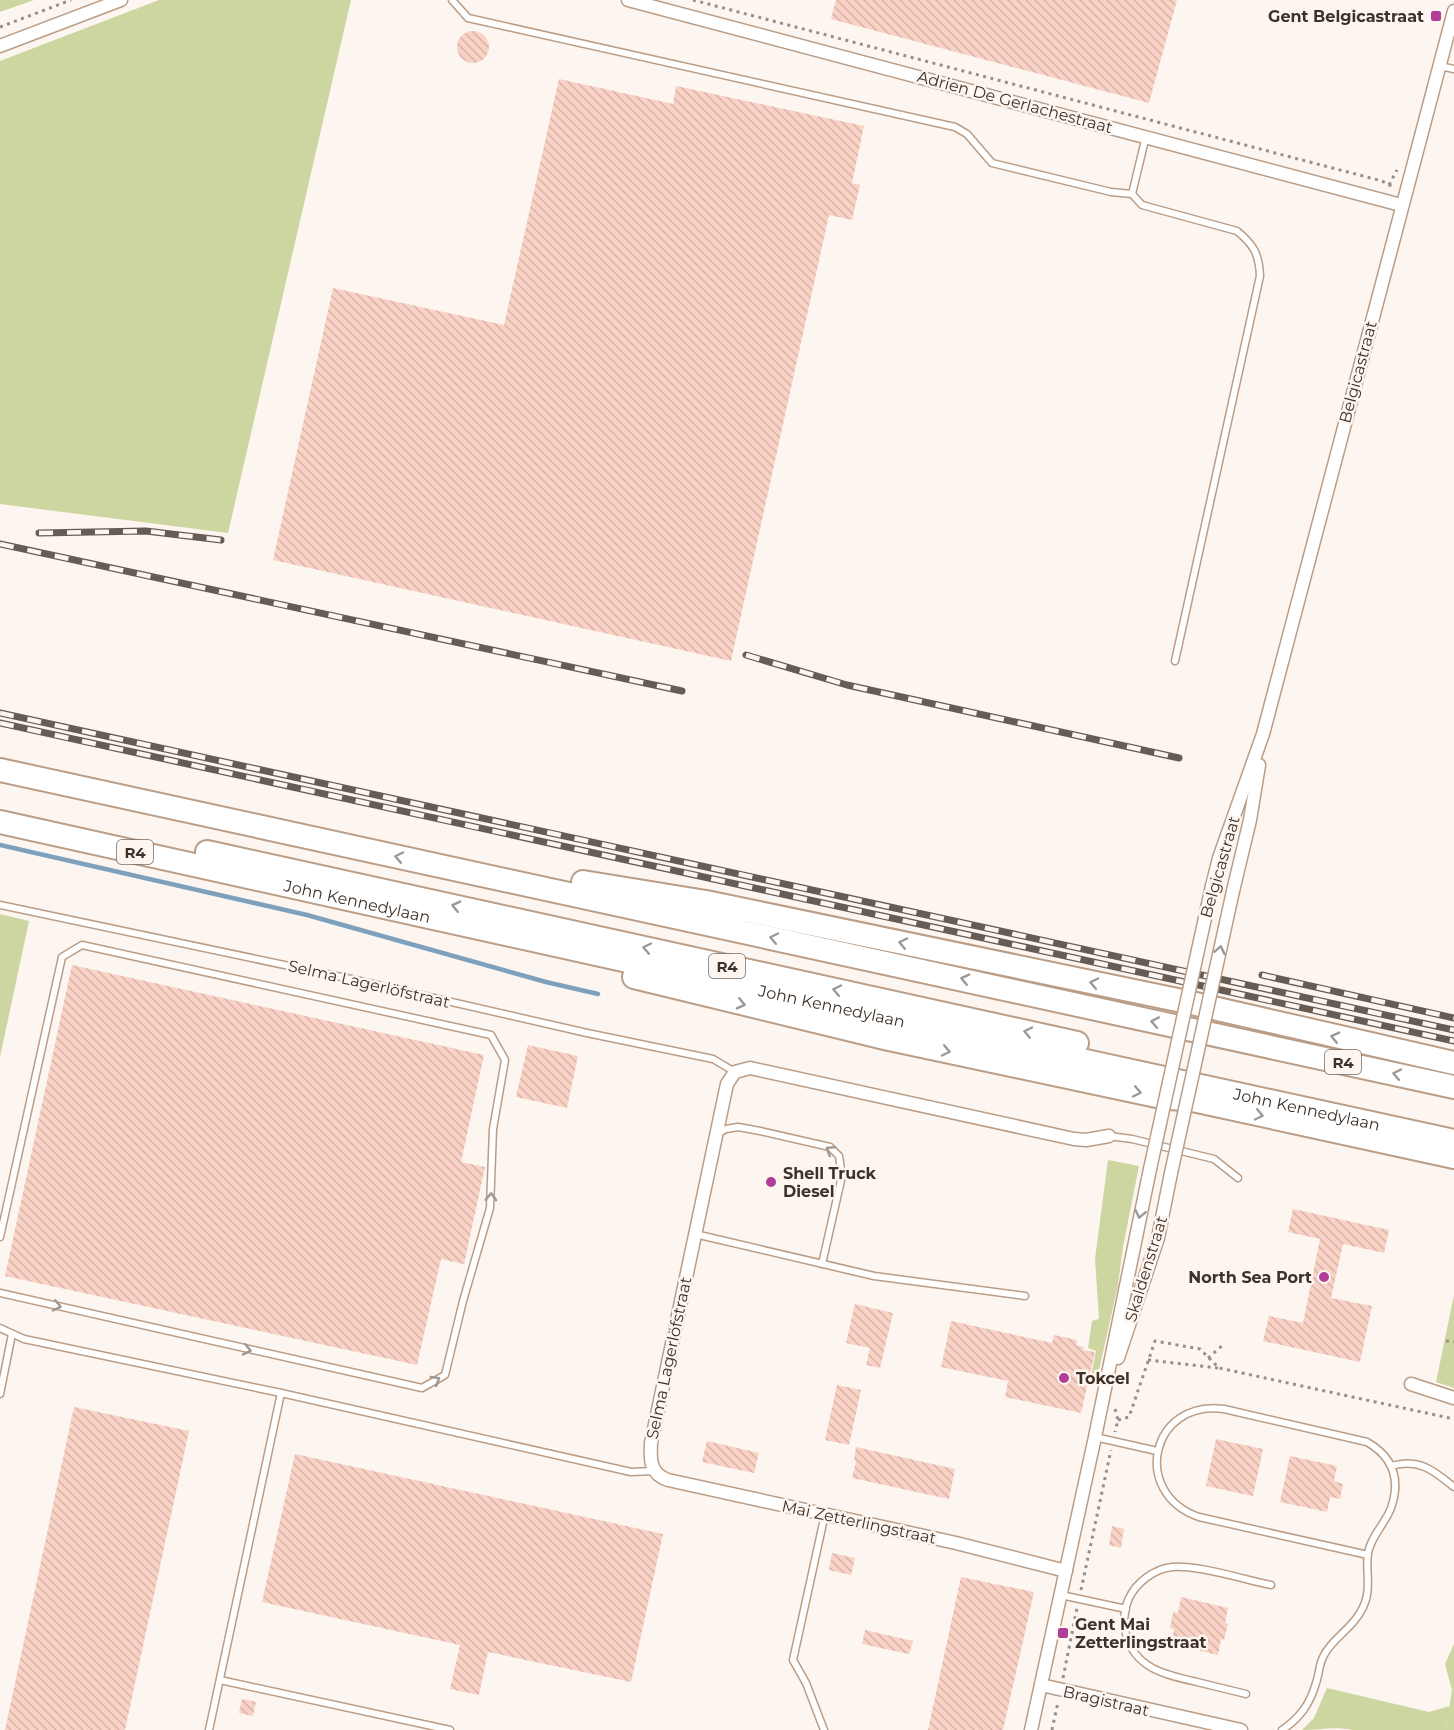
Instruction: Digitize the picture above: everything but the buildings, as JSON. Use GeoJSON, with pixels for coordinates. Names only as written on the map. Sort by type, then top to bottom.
{"type":"FeatureCollection","features":[{"type":"Feature","properties":{"kind":"highway","name":"R4"},"geometry":{"type":"LineString","coordinates":[[0,770],[862,956],[1454,1087]]}},
{"type":"Feature","properties":{"kind":"highway","name":"John Kennedylaan"},"geometry":{"type":"LineString","coordinates":[[0,807],[1454,1125]]}},
{"type":"Feature","properties":{"kind":"highway","name":"John Kennedylaan"},"geometry":{"type":"LineString","coordinates":[[0,822],[1454,1140]]}},
{"type":"Feature","properties":{"kind":"highway","name":"R4"},"geometry":{"type":"LineString","coordinates":[[430,864],[559,879],[706,902],[1197,1005]]}},
{"type":"Feature","properties":{"kind":"highway"},"geometry":{"type":"LineString","coordinates":[[270,882],[684,991],[889,1039],[1454,1157]]}},
{"type":"Feature","properties":{"kind":"highway"},"geometry":{"type":"LineString","coordinates":[[1197,1005],[1454,1064]]}},
{"type":"Feature","properties":{"kind":"street"},"geometry":{"type":"LineString","coordinates":[[0,46],[121,0]]}},
{"type":"Feature","properties":{"kind":"street","name":"Adrien De Gerlachestraat"},"geometry":{"type":"LineString","coordinates":[[628,0],[1403,201]]}},
{"type":"Feature","properties":{"kind":"street","name":"Belgicastraat"},"geometry":{"type":"LineString","coordinates":[[1197,1005],[1212,886],[1219,858],[1263,734],[1403,201],[1440,66],[1450,41],[1454,11]]}},
{"type":"Feature","properties":{"kind":"street","name":"Belgicastraat"},"geometry":{"type":"LineString","coordinates":[[1197,1005],[1233,891],[1250,820],[1263,734]]}},
{"type":"Feature","properties":{"kind":"street"},"geometry":{"type":"LineString","coordinates":[[1185,1100],[1197,1005]]}},
{"type":"Feature","properties":{"kind":"street"},"geometry":{"type":"LineString","coordinates":[[1185,1100],[1197,1005]]}},
{"type":"Feature","properties":{"kind":"street","name":"Selma Lagerlöfstraat"},"geometry":{"type":"LineString","coordinates":[[653,1471],[650,1458],[651,1443],[727,1084],[735,1072],[750,1068],[1074,1139],[1086,1140],[1109,1136]]}},
{"type":"Feature","properties":{"kind":"street","name":"Skaldenstraat"},"geometry":{"type":"LineString","coordinates":[[1031,1730],[1095,1437],[1150,1169],[1185,1100]]}},
{"type":"Feature","properties":{"kind":"street","name":"Skaldenstraat"},"geometry":{"type":"LineString","coordinates":[[1095,1437],[1123,1342],[1158,1238],[1185,1100]]}},
{"type":"Feature","properties":{"kind":"street"},"geometry":{"type":"LineString","coordinates":[[1411,1384],[1454,1398]]}},
{"type":"Feature","properties":{"kind":"street","name":"Mai Zetterlingstraat"},"geometry":{"type":"LineString","coordinates":[[653,1471],[659,1478],[956,1543],[1066,1571]]}},
{"type":"Feature","properties":{"kind":"street","name":"Bragistraat"},"geometry":{"type":"LineString","coordinates":[[1041,1685],[1241,1730]]}},
{"type":"Feature","properties":{"kind":"lane"},"geometry":{"type":"LineString","coordinates":[[452,0],[468,18],[955,127],[967,134],[992,163],[1111,192],[1132,194],[1142,205],[1237,231],[1249,241],[1259,258],[1260,276],[1174,661]]}},
{"type":"Feature","properties":{"kind":"lane"},"geometry":{"type":"LineString","coordinates":[[1440,66],[1454,69]]}},
{"type":"Feature","properties":{"kind":"lane"},"geometry":{"type":"LineString","coordinates":[[1132,194],[1146,136]]}},
{"type":"Feature","properties":{"kind":"lane","name":"Selma Lagerlöfstraat"},"geometry":{"type":"LineString","coordinates":[[0,905],[713,1059],[735,1072]]}},
{"type":"Feature","properties":{"kind":"lane"},"geometry":{"type":"LineString","coordinates":[[0,1237],[62,957],[82,945],[491,1035],[505,1060],[493,1129],[490,1208],[463,1301],[445,1375],[422,1388],[0,1293]]}},
{"type":"Feature","properties":{"kind":"lane"},"geometry":{"type":"LineString","coordinates":[[717,1134],[726,1129],[738,1128],[760,1131],[830,1147],[839,1156],[842,1176],[822,1263]]}},
{"type":"Feature","properties":{"kind":"lane"},"geometry":{"type":"LineString","coordinates":[[1109,1136],[1132,1139],[1214,1159],[1238,1178]]}},
{"type":"Feature","properties":{"kind":"lane"},"geometry":{"type":"LineString","coordinates":[[695,1234],[874,1276],[1025,1296]]}},
{"type":"Feature","properties":{"kind":"lane"},"geometry":{"type":"LineString","coordinates":[[0,1328],[24,1339],[281,1393],[632,1473],[653,1471]]}},
{"type":"Feature","properties":{"kind":"lane"},"geometry":{"type":"LineString","coordinates":[[0,1394],[12,1334]]}},
{"type":"Feature","properties":{"kind":"lane"},"geometry":{"type":"LineString","coordinates":[[209,1730],[281,1393]]}},
{"type":"Feature","properties":{"kind":"lane"},"geometry":{"type":"LineString","coordinates":[[1282,1730],[1304,1711],[1316,1684],[1323,1657],[1362,1610],[1369,1586],[1370,1544],[1390,1508],[1395,1491],[1391,1466],[1384,1454],[1367,1442],[1213,1407],[1192,1411],[1173,1423],[1166,1431],[1157,1451],[1157,1472],[1164,1492],[1171,1501],[1189,1514],[1368,1555]]}},
{"type":"Feature","properties":{"kind":"lane"},"geometry":{"type":"LineString","coordinates":[[1095,1437],[1157,1451]]}},
{"type":"Feature","properties":{"kind":"lane"},"geometry":{"type":"LineString","coordinates":[[1391,1466],[1403,1463],[1422,1464],[1454,1487]]}},
{"type":"Feature","properties":{"kind":"lane"},"geometry":{"type":"LineString","coordinates":[[824,1730],[806,1683],[793,1660],[825,1514]]}},
{"type":"Feature","properties":{"kind":"lane"},"geometry":{"type":"LineString","coordinates":[[1246,1694],[1168,1676],[1148,1667],[1133,1651],[1128,1641],[1125,1631],[1126,1609],[1129,1599],[1142,1581],[1170,1567],[1192,1568],[1271,1585]]}},
{"type":"Feature","properties":{"kind":"lane"},"geometry":{"type":"LineString","coordinates":[[1061,1595],[1126,1609]]}},
{"type":"Feature","properties":{"kind":"lane"},"geometry":{"type":"LineString","coordinates":[[220,1680],[450,1730]]}},
{"type":"Feature","properties":{"kind":"path"},"geometry":{"type":"LineString","coordinates":[[0,27],[71,0]]}},
{"type":"Feature","properties":{"kind":"path"},"geometry":{"type":"LineString","coordinates":[[693,0],[1382,181],[1396,189],[1403,201]]}},
{"type":"Feature","properties":{"kind":"path"},"geometry":{"type":"LineString","coordinates":[[1052,1730],[1118,1420],[1129,1417],[1155,1341],[1200,1349],[1219,1368]]}},
{"type":"Feature","properties":{"kind":"path"},"geometry":{"type":"LineString","coordinates":[[1446,1341],[1454,1342]]}},
{"type":"Feature","properties":{"kind":"path"},"geometry":{"type":"LineString","coordinates":[[1208,1358],[1224,1344]]}},
{"type":"Feature","properties":{"kind":"path"},"geometry":{"type":"LineString","coordinates":[[1148,1360],[1219,1368],[1454,1419]]}},
{"type":"Feature","properties":{"kind":"green space"},"geometry":{"type":"Polygon","coordinates":[[[0,0],[34,0],[0,12],[0,0]]]}},
{"type":"Feature","properties":{"kind":"green space"},"geometry":{"type":"Polygon","coordinates":[[[159,0],[351,0],[228,533],[0,504],[0,61],[159,0]]]}},
{"type":"Feature","properties":{"kind":"green space"},"geometry":{"type":"Polygon","coordinates":[[[0,914],[29,921],[0,1057],[0,914]]]}},
{"type":"Feature","properties":{"kind":"green space"},"geometry":{"type":"Polygon","coordinates":[[[1108,1160],[1139,1166],[1118,1285],[1097,1379],[1091,1377],[1096,1351],[1088,1348],[1092,1321],[1099,1319],[1095,1259],[1108,1160]]]}},
{"type":"Feature","properties":{"kind":"green space"},"geometry":{"type":"Polygon","coordinates":[[[1454,1295],[1454,1388],[1436,1382],[1454,1295]]]}},
{"type":"Feature","properties":{"kind":"green space"},"geometry":{"type":"Polygon","coordinates":[[[1454,1644],[1454,1730],[1446,1730],[1452,1690],[1445,1664],[1454,1644]]]}},
{"type":"Feature","properties":{"kind":"green space"},"geometry":{"type":"Polygon","coordinates":[[[1327,1688],[1429,1712],[1450,1706],[1446,1730],[1333,1728],[1302,1730],[1314,1718],[1327,1688]]]}},
{"type":"Feature","properties":{"kind":"waterway"},"geometry":{"type":"LineString","coordinates":[[0,845],[307,915],[546,982],[598,994]]}},
{"type":"Feature","properties":{"kind":"railway"},"geometry":{"type":"LineString","coordinates":[[39,533],[146,531],[221,540]]}},
{"type":"Feature","properties":{"kind":"railway"},"geometry":{"type":"LineString","coordinates":[[0,544],[682,691]]}},
{"type":"Feature","properties":{"kind":"railway"},"geometry":{"type":"LineString","coordinates":[[746,655],[847,685],[1179,758]]}},
{"type":"Feature","properties":{"kind":"railway"},"geometry":{"type":"LineString","coordinates":[[0,713],[1454,1030]]}},
{"type":"Feature","properties":{"kind":"railway"},"geometry":{"type":"LineString","coordinates":[[0,723],[1454,1041]]}},
{"type":"Feature","properties":{"kind":"railway"},"geometry":{"type":"LineString","coordinates":[[1262,975],[1454,1018]]}},
{"type":"Feature","properties":{"kind":"place","name":"Gent Belgicastraat"},"geometry":{"type":"Point","coordinates":[1436,16]}},
{"type":"Feature","properties":{"kind":"place","name":"Shell Truck Diesel"},"geometry":{"type":"Point","coordinates":[771,1182]}},
{"type":"Feature","properties":{"kind":"place","name":"North Sea Port"},"geometry":{"type":"Point","coordinates":[1324,1277]}},
{"type":"Feature","properties":{"kind":"place","name":"Tokcel"},"geometry":{"type":"Point","coordinates":[1064,1378]}},
{"type":"Feature","properties":{"kind":"place","name":"Gent Mai Zetterlingstraat"},"geometry":{"type":"Point","coordinates":[1063,1633]}}]}
